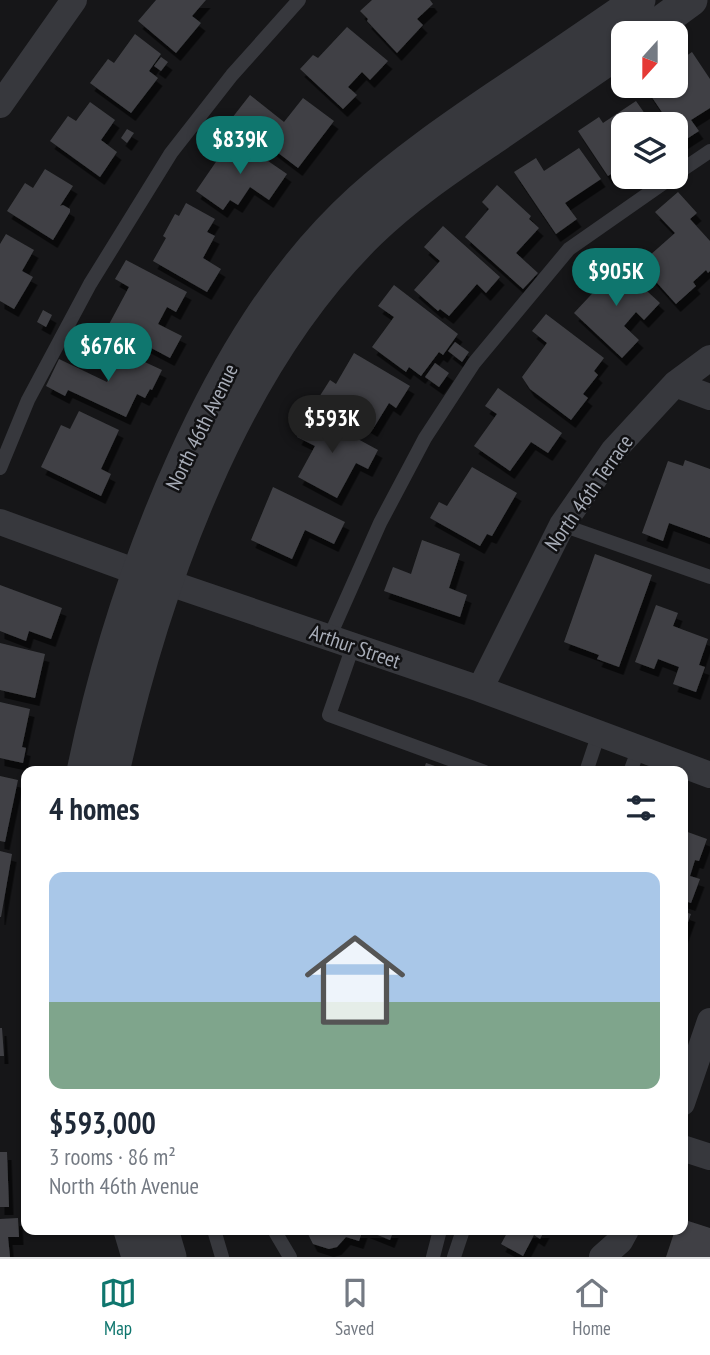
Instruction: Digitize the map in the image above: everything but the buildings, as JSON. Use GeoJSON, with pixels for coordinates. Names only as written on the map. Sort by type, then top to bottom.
{"type":"FeatureCollection","features":[{"type":"Feature","properties":{"kind":"street"},"geometry":{"type":"LineString","coordinates":[[0,105],[74,0]]}},
{"type":"Feature","properties":{"kind":"street","name":"North 46th Avenue"},"geometry":{"type":"LineString","coordinates":[[437,157],[639,0]]}},
{"type":"Feature","properties":{"kind":"street"},"geometry":{"type":"LineString","coordinates":[[662,21],[691,0]]}},
{"type":"Feature","properties":{"kind":"street","name":"North 46th Avenue"},"geometry":{"type":"LineString","coordinates":[[114,766],[140,664],[161,510],[201,423],[259,317],[328,231],[388,175],[437,157],[611,56]]}},
{"type":"Feature","properties":{"kind":"street","name":"North 46th Terrace"},"geometry":{"type":"LineString","coordinates":[[480,689],[562,525],[614,450],[675,384],[710,358]]}},
{"type":"Feature","properties":{"kind":"street"},"geometry":{"type":"LineString","coordinates":[[675,384],[710,397]]}},
{"type":"Feature","properties":{"kind":"street","name":"Arthur Street"},"geometry":{"type":"LineString","coordinates":[[0,522],[151,577],[480,689],[599,733],[634,760],[664,766]]}},
{"type":"Feature","properties":{"kind":"street","name":"North 46th Avenue"},"geometry":{"type":"LineString","coordinates":[[84,766],[97,705],[151,577]]}},
{"type":"Feature","properties":{"kind":"street","name":"Arthur Street"},"geometry":{"type":"LineString","coordinates":[[688,771],[710,775]]}},
{"type":"Feature","properties":{"kind":"street"},"geometry":{"type":"LineString","coordinates":[[688,1085],[710,1021]]}},
{"type":"Feature","properties":{"kind":"street"},"geometry":{"type":"LineString","coordinates":[[688,1150],[710,1157]]}},
{"type":"Feature","properties":{"kind":"street"},"geometry":{"type":"LineString","coordinates":[[131,1235],[138,1257]]}},
{"type":"Feature","properties":{"kind":"street"},"geometry":{"type":"LineString","coordinates":[[163,1235],[170,1257]]}},
{"type":"Feature","properties":{"kind":"street"},"geometry":{"type":"LineString","coordinates":[[602,1257],[623,1235]]}},
{"type":"Feature","properties":{"kind":"lane"},"geometry":{"type":"LineString","coordinates":[[0,468],[28,400],[90,284],[171,152],[232,75],[299,0]]}},
{"type":"Feature","properties":{"kind":"lane"},"geometry":{"type":"LineString","coordinates":[[688,166],[710,151]]}},
{"type":"Feature","properties":{"kind":"lane"},"geometry":{"type":"LineString","coordinates":[[469,766],[329,715],[341,642],[380,523],[425,438],[474,363],[569,249],[655,189]]}},
{"type":"Feature","properties":{"kind":"lane"},"geometry":{"type":"LineString","coordinates":[[562,525],[710,578]]}},
{"type":"Feature","properties":{"kind":"lane"},"geometry":{"type":"LineString","coordinates":[[588,766],[599,733]]}},
{"type":"Feature","properties":{"kind":"lane"},"geometry":{"type":"LineString","coordinates":[[215,1235],[222,1257]]}},
{"type":"Feature","properties":{"kind":"lane"},"geometry":{"type":"LineString","coordinates":[[277,1235],[290,1257]]}},
{"type":"Feature","properties":{"kind":"lane"},"geometry":{"type":"LineString","coordinates":[[433,1257],[439,1235]]}},
{"type":"Feature","properties":{"kind":"lane"},"geometry":{"type":"LineString","coordinates":[[454,1257],[461,1235]]}}]}
